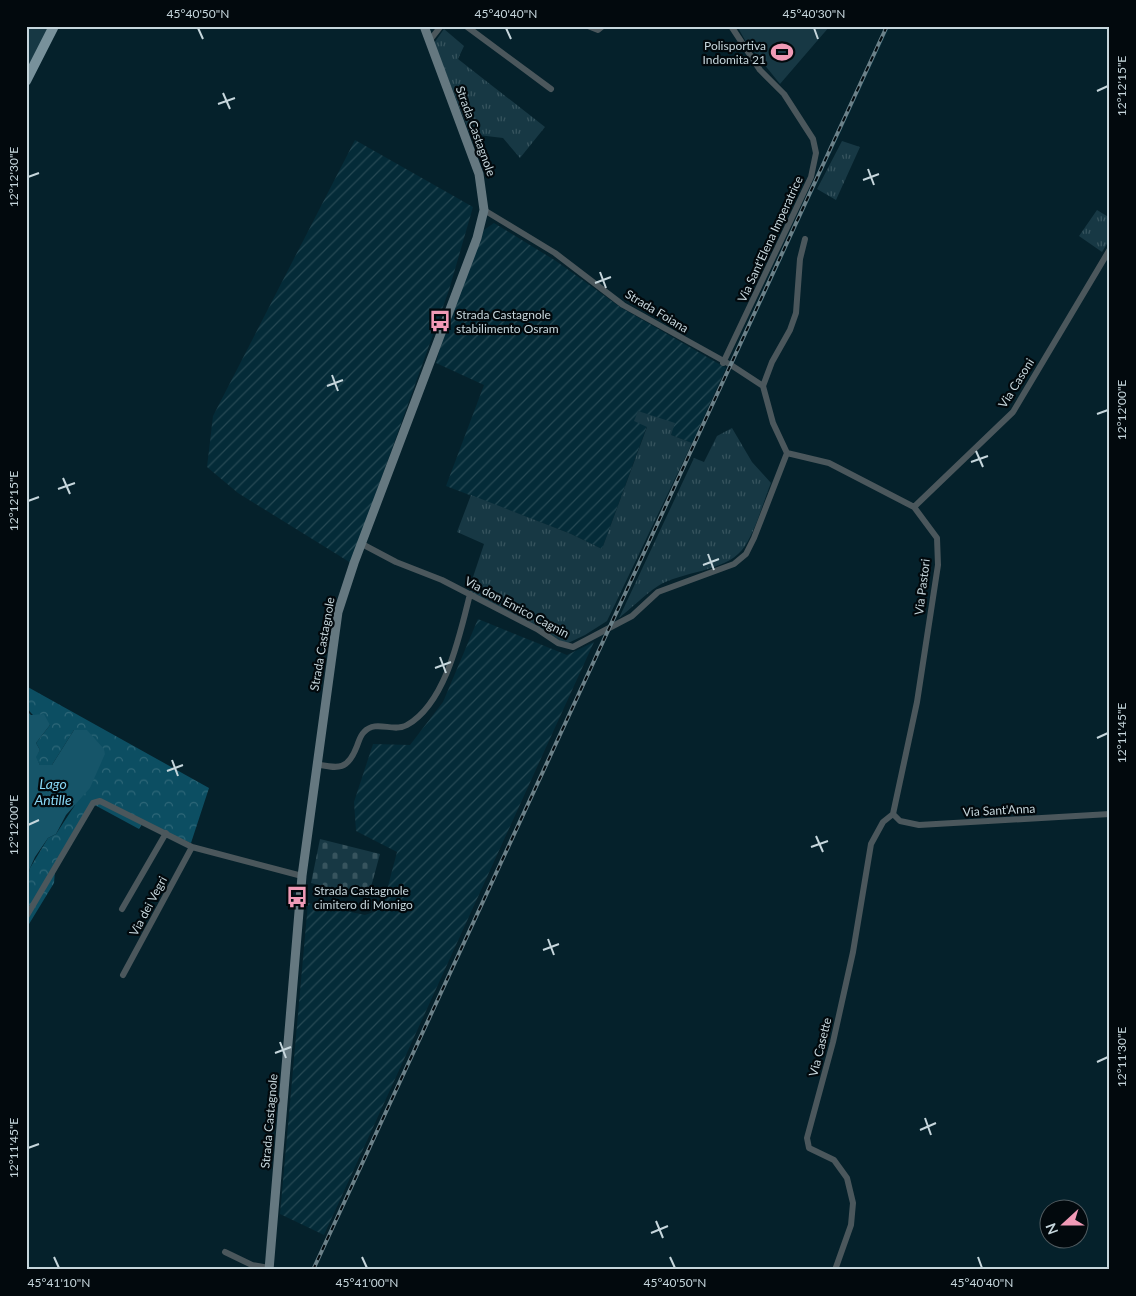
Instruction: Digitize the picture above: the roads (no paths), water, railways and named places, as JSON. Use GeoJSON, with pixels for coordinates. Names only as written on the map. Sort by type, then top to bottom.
{"type":"FeatureCollection","features":[{"type":"Feature","properties":{"kind":"main road"},"geometry":{"type":"LineString","coordinates":[[26,81],[54,26]]}},
{"type":"Feature","properties":{"kind":"main road","name":"Strada Castagnole"},"geometry":{"type":"LineString","coordinates":[[269,1269],[302,876],[338,612],[477,238],[484,210],[484,199],[479,174],[424,26]]}},
{"type":"Feature","properties":{"kind":"street"},"geometry":{"type":"LineString","coordinates":[[430,40],[441,26]]}},
{"type":"Feature","properties":{"kind":"street"},"geometry":{"type":"LineString","coordinates":[[466,26],[551,89]]}},
{"type":"Feature","properties":{"kind":"street"},"geometry":{"type":"LineString","coordinates":[[588,26],[600,28]]}},
{"type":"Feature","properties":{"kind":"street","name":"Via Sant'Elena Imperatrice"},"geometry":{"type":"LineString","coordinates":[[723,363],[812,177],[816,153],[813,139],[784,94],[760,70],[731,26]]}},
{"type":"Feature","properties":{"kind":"street","name":"Strada Foiana"},"geometry":{"type":"LineString","coordinates":[[484,210],[555,253],[623,305],[763,386]]}},
{"type":"Feature","properties":{"kind":"street"},"geometry":{"type":"LineString","coordinates":[[787,453],[773,423],[763,386],[772,362],[790,330],[796,313],[800,259],[805,239]]}},
{"type":"Feature","properties":{"kind":"street","name":"Via Casoni"},"geometry":{"type":"LineString","coordinates":[[914,507],[1013,412],[1110,249]]}},
{"type":"Feature","properties":{"kind":"street","name":"Via don Enrico Cagnin"},"geometry":{"type":"LineString","coordinates":[[362,544],[470,594],[537,629],[565,647],[579,645],[602,630],[632,616],[658,592],[734,564],[746,554],[787,453]]}},
{"type":"Feature","properties":{"kind":"street","name":"Via Pastori"},"geometry":{"type":"LineString","coordinates":[[787,453],[829,462],[914,507],[937,538],[938,565],[917,702],[893,814]]}},
{"type":"Feature","properties":{"kind":"street"},"geometry":{"type":"LineString","coordinates":[[316,764],[335,768],[343,766],[352,758],[360,737],[368,729],[376,725],[403,727],[420,713],[448,671],[470,594]]}},
{"type":"Feature","properties":{"kind":"street"},"geometry":{"type":"LineString","coordinates":[[26,917],[93,803],[100,801],[108,803],[192,847],[302,876]]}},
{"type":"Feature","properties":{"kind":"street","name":"Via Sant'Anna"},"geometry":{"type":"LineString","coordinates":[[893,814],[900,821],[919,825],[1110,814]]}},
{"type":"Feature","properties":{"kind":"street","name":"Via Casette"},"geometry":{"type":"LineString","coordinates":[[835,1270],[851,1225],[853,1202],[847,1178],[834,1160],[809,1148],[807,1138],[833,1042],[853,955],[872,844],[883,822],[893,814]]}},
{"type":"Feature","properties":{"kind":"street","name":"Via dei Vegri"},"geometry":{"type":"LineString","coordinates":[[122,909],[166,833]]}},
{"type":"Feature","properties":{"kind":"street","name":"Via dei Vegri"},"geometry":{"type":"LineString","coordinates":[[123,975],[192,847]]}},
{"type":"Feature","properties":{"kind":"street","name":"Strada Castagnole"},"geometry":{"type":"LineString","coordinates":[[225,1252],[252,1265],[269,1269]]}},
{"type":"Feature","properties":{"kind":"water","name":"Lago Antille"},"geometry":{"type":"Polygon","coordinates":[[[26,710],[31,715],[44,714],[50,725],[36,743],[40,750],[36,757],[40,765],[52,765],[74,730],[87,730],[104,749],[105,754],[90,788],[66,815],[56,834],[48,838],[35,857],[26,884],[26,710]]]}},
{"type":"Feature","properties":{"kind":"railway"},"geometry":{"type":"LineString","coordinates":[[313,1270],[887,26]]}},
{"type":"Feature","properties":{"kind":"place","name":"Polisportiva Indomita 21"},"geometry":{"type":"Point","coordinates":[782,52]}},
{"type":"Feature","properties":{"kind":"place","name":"Strada Castagnole stabilimento Osram"},"geometry":{"type":"Point","coordinates":[440,321]}},
{"type":"Feature","properties":{"kind":"place","name":"Strada Castagnole cimitero di Monigo"},"geometry":{"type":"Point","coordinates":[297,897]}}]}
